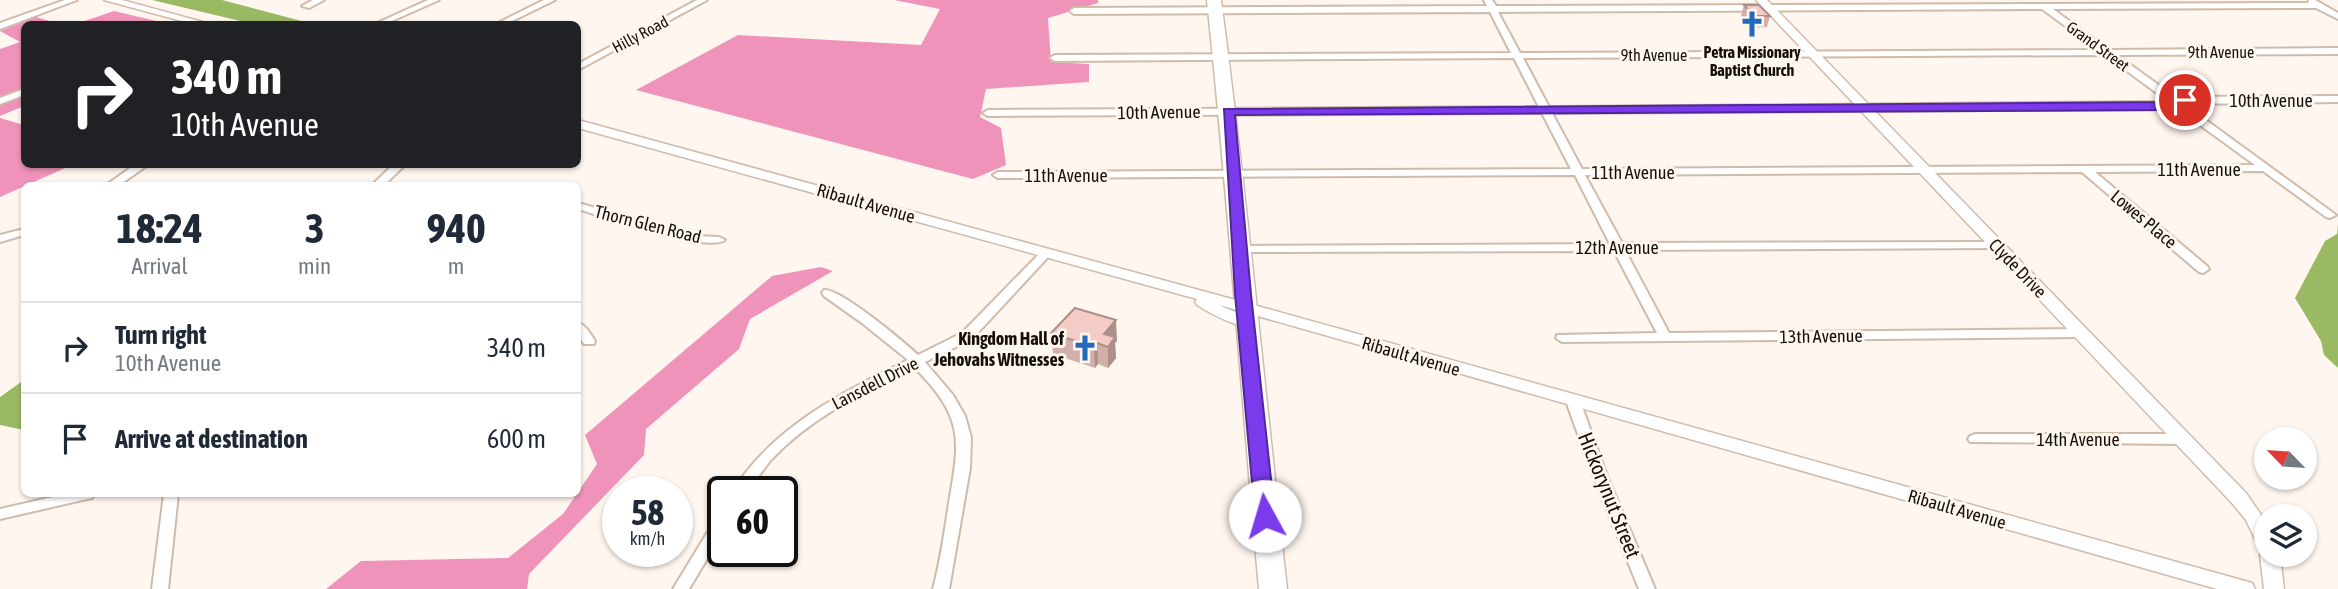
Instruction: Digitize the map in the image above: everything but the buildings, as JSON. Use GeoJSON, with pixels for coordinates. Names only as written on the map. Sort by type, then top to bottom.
{"type":"FeatureCollection","features":[{"type":"Feature","properties":{"kind":"main road"},"geometry":{"type":"LineString","coordinates":[[1214,5],[1223,57],[1235,175],[1239,250],[1273,589]]}},
{"type":"Feature","properties":{"kind":"street"},"geometry":{"type":"LineString","coordinates":[[0,26],[73,0]]}},
{"type":"Feature","properties":{"kind":"street"},"geometry":{"type":"LineString","coordinates":[[109,0],[189,21]]}},
{"type":"Feature","properties":{"kind":"street"},"geometry":{"type":"LineString","coordinates":[[306,6],[320,0]]}},
{"type":"Feature","properties":{"kind":"street"},"geometry":{"type":"LineString","coordinates":[[386,21],[435,0]]}},
{"type":"Feature","properties":{"kind":"street"},"geometry":{"type":"LineString","coordinates":[[506,21],[551,0]]}},
{"type":"Feature","properties":{"kind":"street","name":"Hilly Road"},"geometry":{"type":"LineString","coordinates":[[581,65],[703,0]]}},
{"type":"Feature","properties":{"kind":"street"},"geometry":{"type":"LineString","coordinates":[[2309,0],[2338,16]]}},
{"type":"Feature","properties":{"kind":"street","name":"Grand Street"},"geometry":{"type":"LineString","coordinates":[[2040,3],[2330,215]]}},
{"type":"Feature","properties":{"kind":"street"},"geometry":{"type":"LineString","coordinates":[[1491,4],[1665,337]]}},
{"type":"Feature","properties":{"kind":"street","name":"Clyde Drive"},"geometry":{"type":"LineString","coordinates":[[1765,4],[2182,439],[2246,508],[2254,522]]}},
{"type":"Feature","properties":{"kind":"street"},"geometry":{"type":"LineString","coordinates":[[1074,11],[1214,5],[2318,5]]}},
{"type":"Feature","properties":{"kind":"street","name":"9th Avenue"},"geometry":{"type":"LineString","coordinates":[[1055,58],[2338,51]]}},
{"type":"Feature","properties":{"kind":"street"},"geometry":{"type":"LineString","coordinates":[[0,101],[21,93]]}},
{"type":"Feature","properties":{"kind":"street","name":"10th Avenue"},"geometry":{"type":"LineString","coordinates":[[988,113],[2168,106],[2185,100],[2338,99]]}},
{"type":"Feature","properties":{"kind":"street","name":"Ribault Avenue"},"geometry":{"type":"LineString","coordinates":[[581,125],[1189,293],[1226,316],[1245,314],[1573,401],[2245,589]]}},
{"type":"Feature","properties":{"kind":"street"},"geometry":{"type":"LineString","coordinates":[[116,182],[139,168]]}},
{"type":"Feature","properties":{"kind":"street"},"geometry":{"type":"LineString","coordinates":[[381,182],[396,168]]}},
{"type":"Feature","properties":{"kind":"street","name":"11th Avenue"},"geometry":{"type":"LineString","coordinates":[[998,175],[2267,168]]}},
{"type":"Feature","properties":{"kind":"street","name":"Lowes Place"},"geometry":{"type":"LineString","coordinates":[[2086,170],[2203,269]]}},
{"type":"Feature","properties":{"kind":"street","name":"Thorn Glen Road"},"geometry":{"type":"LineString","coordinates":[[581,207],[695,239],[719,240]]}},
{"type":"Feature","properties":{"kind":"street"},"geometry":{"type":"LineString","coordinates":[[0,239],[21,233]]}},
{"type":"Feature","properties":{"kind":"street","name":"12th Avenue"},"geometry":{"type":"LineString","coordinates":[[1239,250],[1996,245]]}},
{"type":"Feature","properties":{"kind":"street","name":"Lansdell Drive"},"geometry":{"type":"LineString","coordinates":[[751,476],[765,458],[815,415],[849,394],[967,336],[1046,253]]}},
{"type":"Feature","properties":{"kind":"street"},"geometry":{"type":"LineString","coordinates":[[828,293],[859,313],[915,362],[951,402],[964,435],[965,451],[941,589]]}},
{"type":"Feature","properties":{"kind":"street"},"geometry":{"type":"LineString","coordinates":[[581,331],[589,341]]}},
{"type":"Feature","properties":{"kind":"street","name":"13th Avenue"},"geometry":{"type":"LineString","coordinates":[[1562,338],[2081,333]]}},
{"type":"Feature","properties":{"kind":"street","name":"Hickorynut Street"},"geometry":{"type":"LineString","coordinates":[[1573,401],[1600,476],[1647,589]]}},
{"type":"Feature","properties":{"kind":"street","name":"14th Avenue"},"geometry":{"type":"LineString","coordinates":[[1975,439],[2182,439]]}},
{"type":"Feature","properties":{"kind":"street"},"geometry":{"type":"LineString","coordinates":[[0,514],[74,497]]}},
{"type":"Feature","properties":{"kind":"street"},"geometry":{"type":"LineString","coordinates":[[160,589],[171,497]]}},
{"type":"Feature","properties":{"kind":"street"},"geometry":{"type":"LineString","coordinates":[[681,589],[707,546]]}},
{"type":"Feature","properties":{"kind":"street"},"geometry":{"type":"LineString","coordinates":[[2271,567],[2274,589]]}},
{"type":"Feature","properties":{"kind":"shaded area"},"geometry":{"type":"Polygon","coordinates":[[[152,0],[222,0],[302,21],[240,21],[152,0]]]}},
{"type":"Feature","properties":{"kind":"shaded area"},"geometry":{"type":"Polygon","coordinates":[[[894,0],[1098,0],[1098,3],[1048,18],[1051,62],[1089,64],[1089,82],[986,89],[980,117],[1001,128],[1006,165],[973,179],[636,90],[738,35],[921,45],[940,9],[894,0]]]}},
{"type":"Feature","properties":{"kind":"shaded area"},"geometry":{"type":"Polygon","coordinates":[[[114,11],[156,21],[85,21],[114,11]]]}},
{"type":"Feature","properties":{"kind":"shaded area"},"geometry":{"type":"Polygon","coordinates":[[[36,17],[50,21],[26,21],[36,17]]]}},
{"type":"Feature","properties":{"kind":"shaded area"},"geometry":{"type":"Polygon","coordinates":[[[21,23],[21,107],[0,116],[0,49],[20,42],[0,31],[21,23]]]}},
{"type":"Feature","properties":{"kind":"shaded area"},"geometry":{"type":"Polygon","coordinates":[[[0,118],[21,124],[21,168],[65,168],[34,182],[21,182],[21,188],[0,197],[0,118]]]}},
{"type":"Feature","properties":{"kind":"shaded area"},"geometry":{"type":"Polygon","coordinates":[[[2338,224],[2338,368],[2324,355],[2321,341],[2295,298],[2325,241],[2337,234],[2338,224]]]}},
{"type":"Feature","properties":{"kind":"shaded area"},"geometry":{"type":"Polygon","coordinates":[[[821,267],[833,271],[750,319],[739,349],[646,429],[644,455],[624,476],[602,476],[602,498],[529,574],[527,589],[326,589],[361,561],[508,558],[563,514],[575,497],[581,497],[581,488],[597,464],[585,435],[772,276],[821,267]]]}},
{"type":"Feature","properties":{"kind":"shaded area"},"geometry":{"type":"Polygon","coordinates":[[[21,382],[21,429],[0,425],[0,397],[21,382]]]}},
{"type":"Feature","properties":{"kind":"place","name":"Petra Missionary Baptist Church"},"geometry":{"type":"Point","coordinates":[1752,24]}},
{"type":"Feature","properties":{"kind":"place","name":"Kingdom Hall of Jehovahs Witnesses"},"geometry":{"type":"Point","coordinates":[1085,348]}},
{"type":"Feature","properties":{"kind":"route"},"geometry":{"type":"LineString","coordinates":[[1265,516],[1228,112],[2168,106],[2185,100]]}}]}
